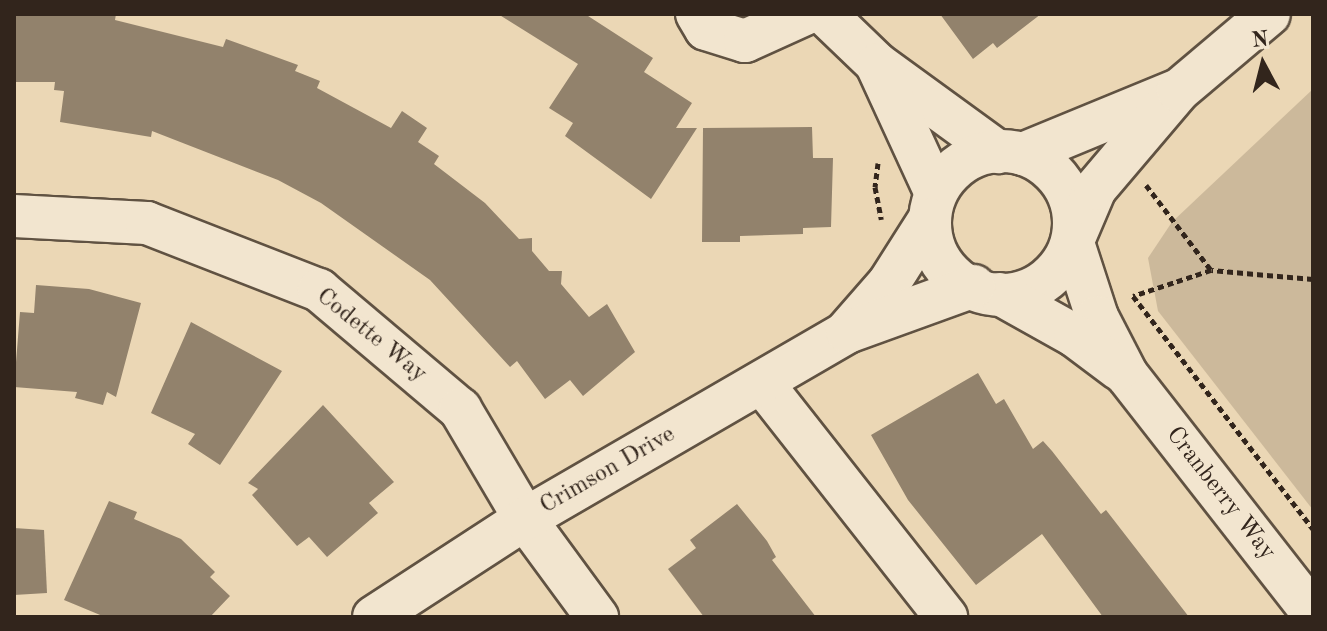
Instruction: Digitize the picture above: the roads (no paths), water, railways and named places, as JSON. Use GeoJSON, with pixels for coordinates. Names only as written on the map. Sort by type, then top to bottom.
{"type":"FeatureCollection","features":[{"type":"Feature","properties":{"kind":"street"},"geometry":{"type":"LineString","coordinates":[[697,14],[706,29],[745,41],[805,14]]}},
{"type":"Feature","properties":{"kind":"street"},"geometry":{"type":"LineString","coordinates":[[825,14],[877,64],[1010,153],[1056,175],[1072,202],[1074,239]]}},
{"type":"Feature","properties":{"kind":"street"},"geometry":{"type":"LineString","coordinates":[[877,64],[932,206],[933,250],[949,272],[987,290],[1047,281],[1074,239],[1095,189],[1178,91],[1269,14]]}},
{"type":"Feature","properties":{"kind":"street"},"geometry":{"type":"LineString","coordinates":[[932,206],[963,161],[1010,153],[1178,91]]}},
{"type":"Feature","properties":{"kind":"street","name":"Crimson Drive"},"geometry":{"type":"LineString","coordinates":[[847,332],[889,283],[932,206]]}},
{"type":"Feature","properties":{"kind":"street","name":"Codette Way"},"geometry":{"type":"LineString","coordinates":[[14,216],[147,223],[319,290],[460,409],[525,519],[597,617]]}},
{"type":"Feature","properties":{"kind":"street","name":"Cranberry Way"},"geometry":{"type":"LineString","coordinates":[[1074,239],[1097,317],[1127,375],[1313,613]]}},
{"type":"Feature","properties":{"kind":"street","name":"Crimson Drive"},"geometry":{"type":"LineString","coordinates":[[374,617],[525,519],[847,332],[987,290]]}},
{"type":"Feature","properties":{"kind":"street","name":"Cranberry Way"},"geometry":{"type":"LineString","coordinates":[[987,290],[1075,336],[1127,375]]}},
{"type":"Feature","properties":{"kind":"street"},"geometry":{"type":"LineString","coordinates":[[762,383],[946,617]]}}]}
